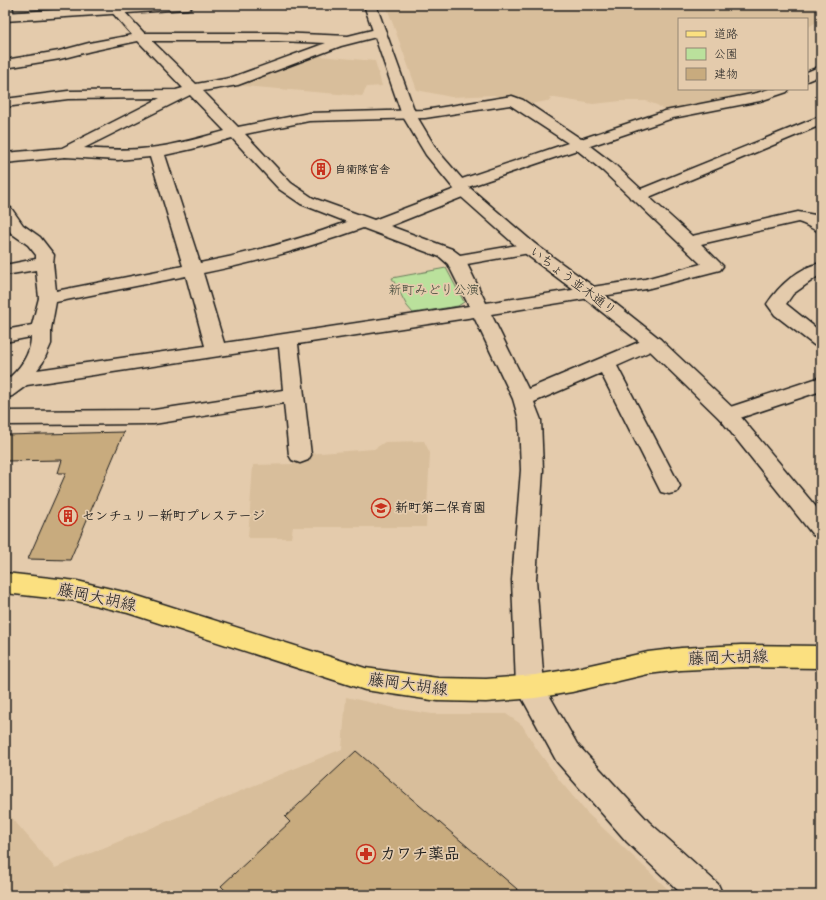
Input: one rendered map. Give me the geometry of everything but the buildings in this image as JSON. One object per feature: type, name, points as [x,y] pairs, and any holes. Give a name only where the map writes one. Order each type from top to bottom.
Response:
[{"type":"main road","name":"藤岡大胡線","points":[[5,583],[77,591],[128,603],[327,669],[403,687],[440,691],[478,691],[530,687],[561,682],[659,661],[709,657],[759,656],[821,658]]},
{"type":"street","points":[[6,13],[116,10],[187,5]]},
{"type":"street","name":"いちょう並木通り","points":[[370,5],[409,114],[431,152],[461,188],[529,248],[590,293],[653,343],[728,415],[821,529]]},
{"type":"street","points":[[116,10],[141,37],[186,92],[235,132],[286,186],[307,201],[446,253],[456,261],[523,399],[530,420],[532,470],[524,580],[530,687],[567,753],[638,832],[707,895]]},
{"type":"street","points":[[5,103],[38,96],[186,92],[233,82],[348,40],[380,32]]},
{"type":"street","points":[[5,64],[60,55],[89,47],[141,37],[278,37],[348,40]]},
{"type":"street","points":[[808,76],[821,70]]},
{"type":"street","points":[[48,298],[248,259],[369,224],[461,188],[670,114],[760,97],[779,90]]},
{"type":"street","points":[[65,152],[186,92]]},
{"type":"street","points":[[5,158],[65,152],[118,155],[156,152],[187,146],[235,132],[309,117],[409,114],[467,108],[512,100],[518,102],[580,145],[609,168],[637,196],[714,266],[646,284],[288,340],[21,379]]},
{"type":"street","points":[[637,196],[807,132],[821,120]]},
{"type":"street","points":[[156,152],[216,350]]},
{"type":"street","points":[[5,212],[11,230],[34,241],[45,255],[44,263],[48,298],[41,329],[41,344],[33,362],[21,379],[5,391]]},
{"type":"street","points":[[688,242],[798,217],[809,218],[821,227]]},
{"type":"street","points":[[456,261],[529,248]]},
{"type":"street","points":[[5,270],[44,263]]},
{"type":"street","points":[[821,268],[816,269],[788,290],[776,304],[782,311],[821,341]]},
{"type":"street","points":[[5,336],[41,329]]},
{"type":"street","points":[[288,340],[300,455]]},
{"type":"street","points":[[523,399],[653,343]]},
{"type":"street","points":[[606,363],[669,486]]},
{"type":"street","points":[[728,415],[821,384]]},
{"type":"street","points":[[5,418],[154,417],[293,395]]},
{"type":"shaded area","points":[[386,5],[821,5],[821,19],[808,27],[808,18],[678,18],[678,90],[769,90],[755,96],[669,113],[657,105],[646,101],[621,101],[593,104],[549,97],[552,100],[526,105],[499,99],[494,95],[451,97],[417,90]]},
{"type":"shaded area","points":[[308,55],[375,61],[382,86],[367,87],[362,96],[244,86],[233,83]]},
{"type":"shaded area","points":[[424,441],[430,453],[426,527],[293,527],[291,538],[248,538],[253,465],[294,464],[294,455],[374,449],[385,442]]},
{"type":"shaded area","points":[[346,697],[399,709],[432,714],[506,714],[522,725],[536,748],[560,781],[587,813],[674,895],[73,895],[65,883],[71,895],[5,895],[5,810],[55,868],[342,749]]},
{"type":"green space","name":"新町みどり公演","points":[[446,268],[464,302],[458,306],[413,313],[407,306],[392,278]]},
{"type":"place","name":"自衛隊官舎","points":[[321,169]]},
{"type":"place","name":"新町第二保育園","points":[[381,508]]},
{"type":"place","name":"センチュリー新町プレステージ","points":[[68,516]]},
{"type":"place","name":"カワチ薬品","points":[[366,854]]}]
